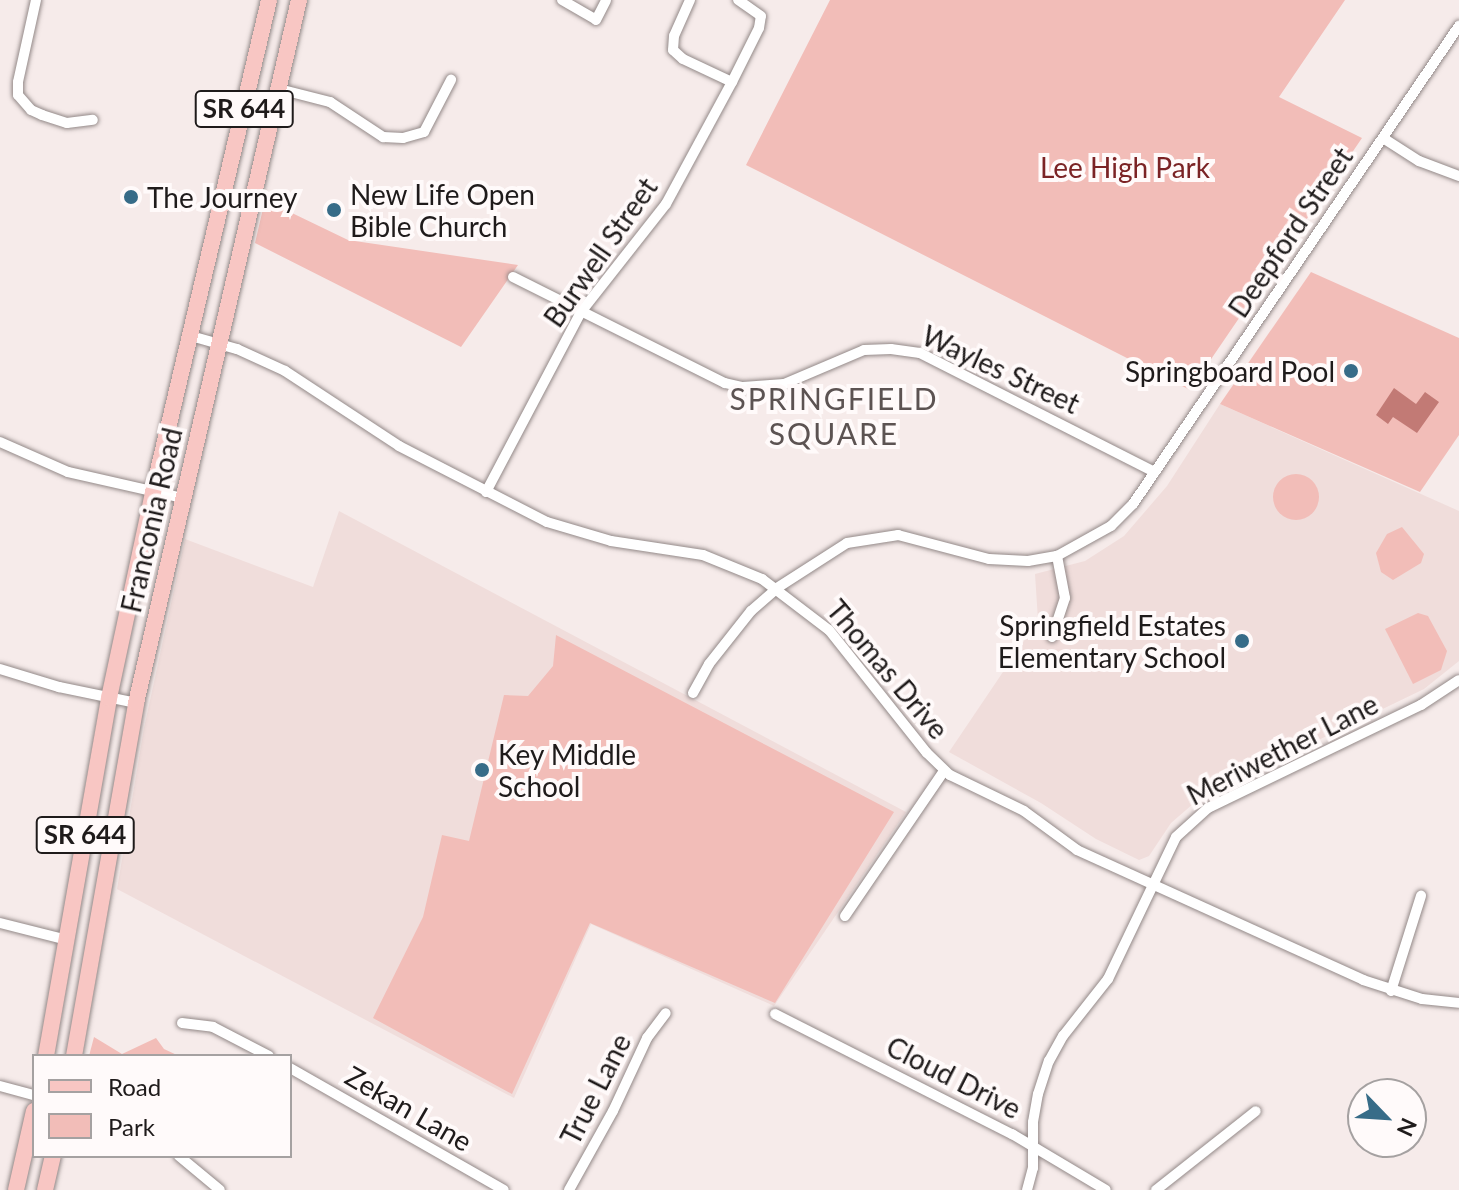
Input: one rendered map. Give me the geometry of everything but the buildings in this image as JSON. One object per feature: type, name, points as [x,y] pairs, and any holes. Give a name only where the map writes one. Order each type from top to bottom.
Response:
[{"type":"main road","name":"Franconia Road","points":[[46,1054],[109,698],[153,492],[269,0]]},
{"type":"main road","name":"Franconia Road","points":[[74,1054],[136,703],[299,0]]},
{"type":"main road","points":[[236,139],[264,153]]},
{"type":"main road","points":[[16,1190],[32,1120]]},
{"type":"main road","points":[[45,1190],[53,1158]]},
{"type":"street","points":[[36,0],[18,82],[18,95],[30,109],[42,115],[67,123],[93,120]]},
{"type":"street","points":[[562,0],[596,20],[606,0]]},
{"type":"street","points":[[690,0],[674,36],[673,50],[683,59],[732,82]]},
{"type":"street","name":"Burwell Street","points":[[486,492],[581,312],[666,204],[732,82],[759,28],[761,16],[738,0]]},
{"type":"street","name":"Deepford Street","points":[[693,693],[731,634],[777,588],[837,548],[877,535],[917,537],[1002,561],[1057,556],[1111,526],[1133,504],[1459,26]]},
{"type":"street","points":[[279,89],[330,102],[383,137],[416,138],[424,132],[451,80]]},
{"type":"street","points":[[1383,138],[1419,161],[1459,176]]},
{"type":"street","name":"Wayles Street","points":[[513,277],[725,383],[743,387],[784,384],[864,350],[891,349],[920,353],[1155,472]]},
{"type":"street","name":"Thomas Drive","points":[[191,336],[220,343],[299,379],[399,446],[486,492],[568,530],[611,541],[703,555],[737,566],[777,588],[829,630],[944,771],[1024,811],[1077,850],[1152,884],[1391,991],[1459,1003]]},
{"type":"street","points":[[0,442],[68,472],[182,498]]},
{"type":"street","points":[[1052,637],[1065,598],[1057,556]]},
{"type":"street","points":[[0,669],[136,703]]},
{"type":"street","name":"Meriwether Lane","points":[[1027,1190],[1033,1168],[1038,1094],[1049,1061],[1063,1036],[1108,979],[1176,837],[1208,808],[1421,705],[1459,680]]},
{"type":"street","points":[[845,916],[944,771]]},
{"type":"street","points":[[1391,991],[1421,896]]},
{"type":"street","points":[[0,923],[67,940]]},
{"type":"street","name":"True Lane","points":[[569,1190],[613,1111],[647,1038],[666,1013]]},
{"type":"street","name":"Cloud Drive","points":[[775,1014],[1034,1146],[1106,1190]]},
{"type":"street","points":[[182,1023],[213,1027],[265,1054]]},
{"type":"street","name":"Zekan Lane","points":[[292,1069],[504,1190]]},
{"type":"street","points":[[0,1086],[32,1094]]},
{"type":"street","points":[[1156,1190],[1256,1111]]},
{"type":"street","points":[[181,1158],[220,1190]]},
{"type":"shaded area","points":[[1394,388],[1416,404],[1425,392],[1439,402],[1417,433],[1393,417],[1388,424],[1376,415]]},
{"type":"shaded area","name":"Springfield Estates Elementary School","points":[[1220,404],[1459,511],[1459,661],[1424,689],[1201,797],[1171,823],[1149,856],[1139,860],[1096,839],[1041,803],[949,752],[1038,620],[1035,574],[1085,561],[1124,536],[1167,486]]},
{"type":"shaded area","name":"Key Middle School","points":[[339,511],[906,812],[774,1006],[591,924],[514,1098],[117,889],[144,728],[185,539],[313,587]]},
{"type":"green space","name":"Lee High Park","points":[[830,0],[1345,0],[1279,97],[1362,138],[1190,390],[746,165]]},
{"type":"green space","points":[[265,200],[348,240],[518,265],[461,347],[255,243]]},
{"type":"green space","name":"Springboard Pool","points":[[1311,272],[1459,338],[1459,435],[1420,492],[1220,404]]},
{"type":"green space","points":[[1296,474],[1312,481],[1319,497],[1312,513],[1296,520],[1280,513],[1273,497],[1280,481]]},
{"type":"green space","points":[[1402,527],[1424,554],[1421,563],[1393,580],[1381,572],[1376,553],[1387,534]]},
{"type":"green space","points":[[1418,613],[1428,616],[1447,651],[1441,670],[1413,684],[1385,629]]},
{"type":"green space","points":[[556,635],[894,812],[775,1003],[590,923],[512,1094],[373,1018],[423,917],[442,835],[469,841],[504,695],[528,696],[553,666]]},
{"type":"green space","points":[[94,1037],[122,1054],[90,1054]]},
{"type":"green space","points":[[156,1038],[164,1049],[175,1054],[122,1054]]},
{"type":"place","name":"The Journey","points":[[131,197]]},
{"type":"place","name":"New Life Open Bible Church","points":[[334,210]]},
{"type":"place","name":"Springboard Pool","points":[[1351,371]]},
{"type":"place","name":"Springfield Estates Elementary School","points":[[1242,641]]},
{"type":"place","name":"Key Middle School","points":[[482,770]]},
{"type":"district","name":"SPRINGFIELD SQUARE","points":[[834,415]]}]
